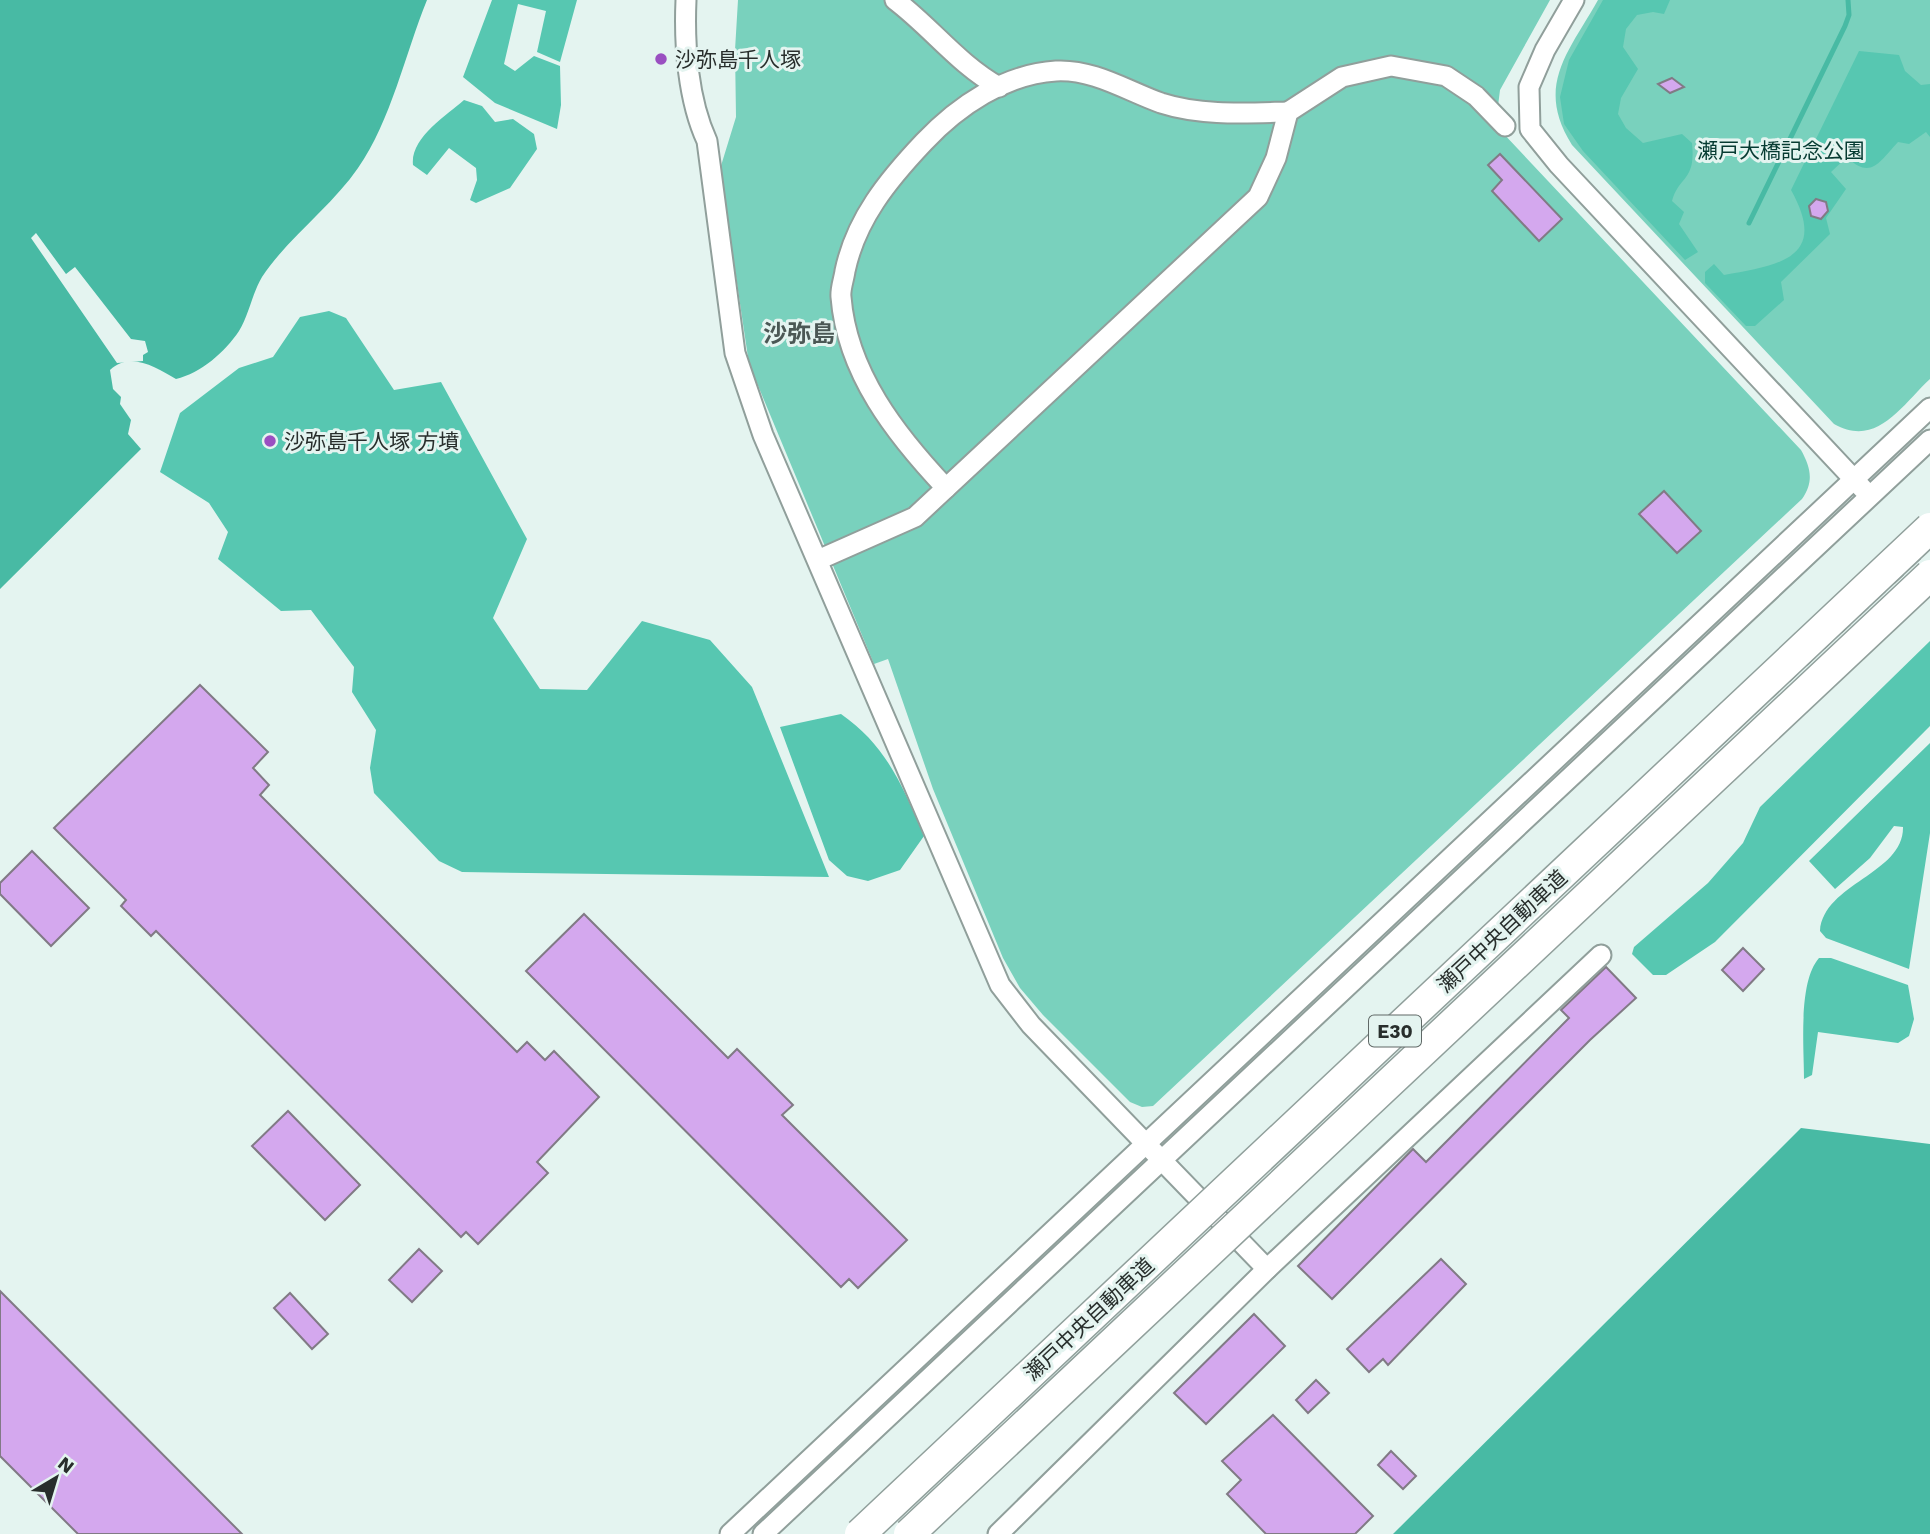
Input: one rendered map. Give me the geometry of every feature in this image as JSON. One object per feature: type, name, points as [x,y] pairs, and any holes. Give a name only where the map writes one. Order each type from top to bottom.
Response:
[{"type":"highway","name":"瀬戸中央自動車道","points":[[860,1534],[1930,528]]},
{"type":"highway","name":"瀬戸中央自動車道","points":[[909,1534],[1930,575]]},
{"type":"street","points":[[686,0],[684,35],[699,124],[706,142],[735,353],[763,435],[1000,985],[1031,1025],[1267,1269]]},
{"type":"street","points":[[895,0],[916,16],[967,67],[999,87]]},
{"type":"street","points":[[1574,0],[1545,50],[1529,87],[1530,129],[1559,165],[1870,497]]},
{"type":"street","points":[[946,488],[908,449],[876,402],[852,347],[841,295],[849,251],[868,209],[897,170],[935,131],[984,92],[1056,71],[1089,74],[1163,104],[1194,110],[1288,112],[1342,77],[1391,66],[1446,76],[1476,96],[1505,126]]},
{"type":"street","points":[[818,560],[915,517],[1258,197],[1276,158],[1288,112]]},
{"type":"street","points":[[730,1534],[1930,408]]},
{"type":"street","points":[[763,1534],[1930,440]]},
{"type":"street","points":[[998,1534],[1267,1269],[1601,955]]},
{"type":"green space","points":[[738,0],[1550,0],[1500,90],[1498,106],[1502,132],[1801,450],[1807,463],[1810,481],[1802,499],[1153,1106],[1142,1107],[1130,1102],[1043,1015],[1020,988],[1003,958],[933,789],[888,659],[874,664],[749,364],[720,169],[736,117],[735,50]]},
{"type":"green space","name":"瀬戸大橋記念公園","points":[[1598,0],[1930,0],[1930,379],[1887,421],[1863,431],[1849,430],[1834,424],[1572,145],[1561,124],[1556,105],[1556,87],[1567,54]]},
{"type":"shaded area","points":[[0,0],[427,0],[380,130],[358,168],[272,263],[262,277],[239,331],[212,361],[176,379],[152,366],[134,361],[118,364],[110,370],[113,389],[121,397],[120,404],[131,420],[128,434],[141,449],[0,589]]},
{"type":"shaded area","points":[[492,0],[577,0],[560,62],[537,52],[546,11],[518,4],[504,64],[515,71],[534,56],[560,66],[561,105],[557,129],[495,103],[463,77]]},
{"type":"shaded area","points":[[1603,0],[1670,0],[1664,14],[1653,12],[1637,15],[1626,29],[1623,47],[1638,69],[1621,98],[1618,114],[1626,128],[1643,143],[1682,134],[1692,143],[1692,165],[1672,201],[1684,212],[1679,224],[1698,252],[1685,260],[1583,151],[1564,124],[1560,97],[1569,60]]},
{"type":"shaded area","points":[[1859,51],[1899,55],[1905,71],[1921,85],[1930,84],[1930,137],[1926,132],[1909,144],[1898,142],[1875,166],[1863,167],[1847,157],[1831,172],[1846,189],[1826,218],[1830,234],[1781,282],[1784,300],[1755,326],[1746,326],[1705,283],[1705,272],[1714,264],[1724,275],[1763,267],[1780,262],[1793,254],[1801,244],[1804,231],[1801,213],[1791,190]]},
{"type":"shaded area","points":[[464,100],[482,106],[495,122],[513,119],[534,134],[537,149],[510,188],[476,203],[470,200],[477,180],[476,168],[449,148],[427,175],[413,165],[417,146],[423,137]]},
{"type":"shaded area","points":[[329,311],[346,318],[394,390],[441,382],[527,539],[493,618],[540,689],[587,690],[642,621],[710,640],[752,687],[829,877],[462,872],[439,861],[374,793],[370,768],[376,730],[352,692],[354,667],[311,610],[281,611],[218,559],[228,532],[209,503],[160,472],[180,413],[239,368],[273,357],[300,317]]},
{"type":"shaded area","points":[[1930,641],[1930,726],[1715,942],[1666,975],[1653,975],[1632,954],[1634,947],[1708,883],[1743,843],[1760,807]]},
{"type":"shaded area","points":[[841,714],[857,726],[882,754],[901,784],[924,836],[900,870],[868,881],[847,876],[829,860],[780,727]]},
{"type":"shaded area","points":[[1930,743],[1930,833],[1909,969],[1826,938],[1820,931],[1825,915],[1835,901],[1891,856],[1900,843],[1903,827],[1894,826],[1870,858],[1835,889],[1809,861]]},
{"type":"shaded area","points":[[1819,958],[1831,958],[1908,985],[1914,1019],[1909,1036],[1898,1043],[1818,1032],[1812,1075],[1804,1079],[1805,998],[1812,969]]},
{"type":"shaded area","points":[[1801,1128],[1930,1144],[1930,1534],[1393,1534]]},
{"type":"pier","points":[[36,233],[66,274],[75,267],[131,339],[145,341],[148,352],[143,355],[143,361],[117,363],[31,238]]},
{"type":"building","points":[[1672,78],[1684,87],[1670,93],[1658,84]]},
{"type":"building","points":[[1500,154],[1562,219],[1539,241],[1492,191],[1502,180],[1488,165]]},
{"type":"building","points":[[1816,199],[1826,202],[1828,211],[1821,219],[1811,216],[1809,206]]},
{"type":"building","points":[[1664,491],[1701,531],[1677,553],[1639,514]]},
{"type":"building","points":[[200,685],[268,752],[253,768],[269,785],[260,795],[517,1052],[527,1042],[545,1060],[554,1051],[599,1097],[537,1162],[548,1173],[478,1244],[466,1232],[461,1237],[156,931],[151,936],[121,906],[126,900],[54,828]]},
{"type":"building","points":[[32,851],[89,908],[51,946],[0,894],[0,883]]},
{"type":"building","points":[[584,914],[728,1058],[737,1049],[793,1105],[782,1115],[907,1240],[858,1288],[849,1279],[841,1287],[526,971]]},
{"type":"building","points":[[1743,948],[1764,969],[1743,991],[1722,970]]},
{"type":"building","points":[[1606,967],[1636,998],[1590,1040],[1332,1299],[1298,1266],[1413,1149],[1426,1162],[1569,1018],[1561,1010]]},
{"type":"building","points":[[288,1111],[360,1185],[325,1220],[252,1146]]},
{"type":"building","points":[[419,1249],[442,1271],[412,1302],[389,1280]]},
{"type":"building","points":[[1441,1259],[1466,1284],[1388,1365],[1383,1359],[1369,1372],[1347,1349]]},
{"type":"building","points":[[0,1291],[242,1534],[78,1534],[0,1456]]},
{"type":"building","points":[[290,1293],[328,1334],[312,1349],[274,1308]]},
{"type":"building","points":[[1254,1314],[1285,1346],[1206,1424],[1174,1393]]},
{"type":"building","points":[[1316,1380],[1329,1393],[1308,1413],[1296,1400]]},
{"type":"building","points":[[1273,1415],[1373,1516],[1355,1534],[1266,1534],[1227,1494],[1241,1480],[1222,1461]]},
{"type":"building","points":[[1391,1451],[1416,1476],[1403,1489],[1378,1465]]},
{"type":"waterway","points":[[1749,223],[1845,26],[1849,15],[1848,0]]},
{"type":"railway","points":[[878,1534],[1930,547]]},
{"type":"place","name":"沙弥島千人塚","points":[[661,59]]},
{"type":"place","name":"沙弥島千人塚 方墳","points":[[270,441]]},
{"type":"district","name":"沙弥島","points":[[799,334]]}]
